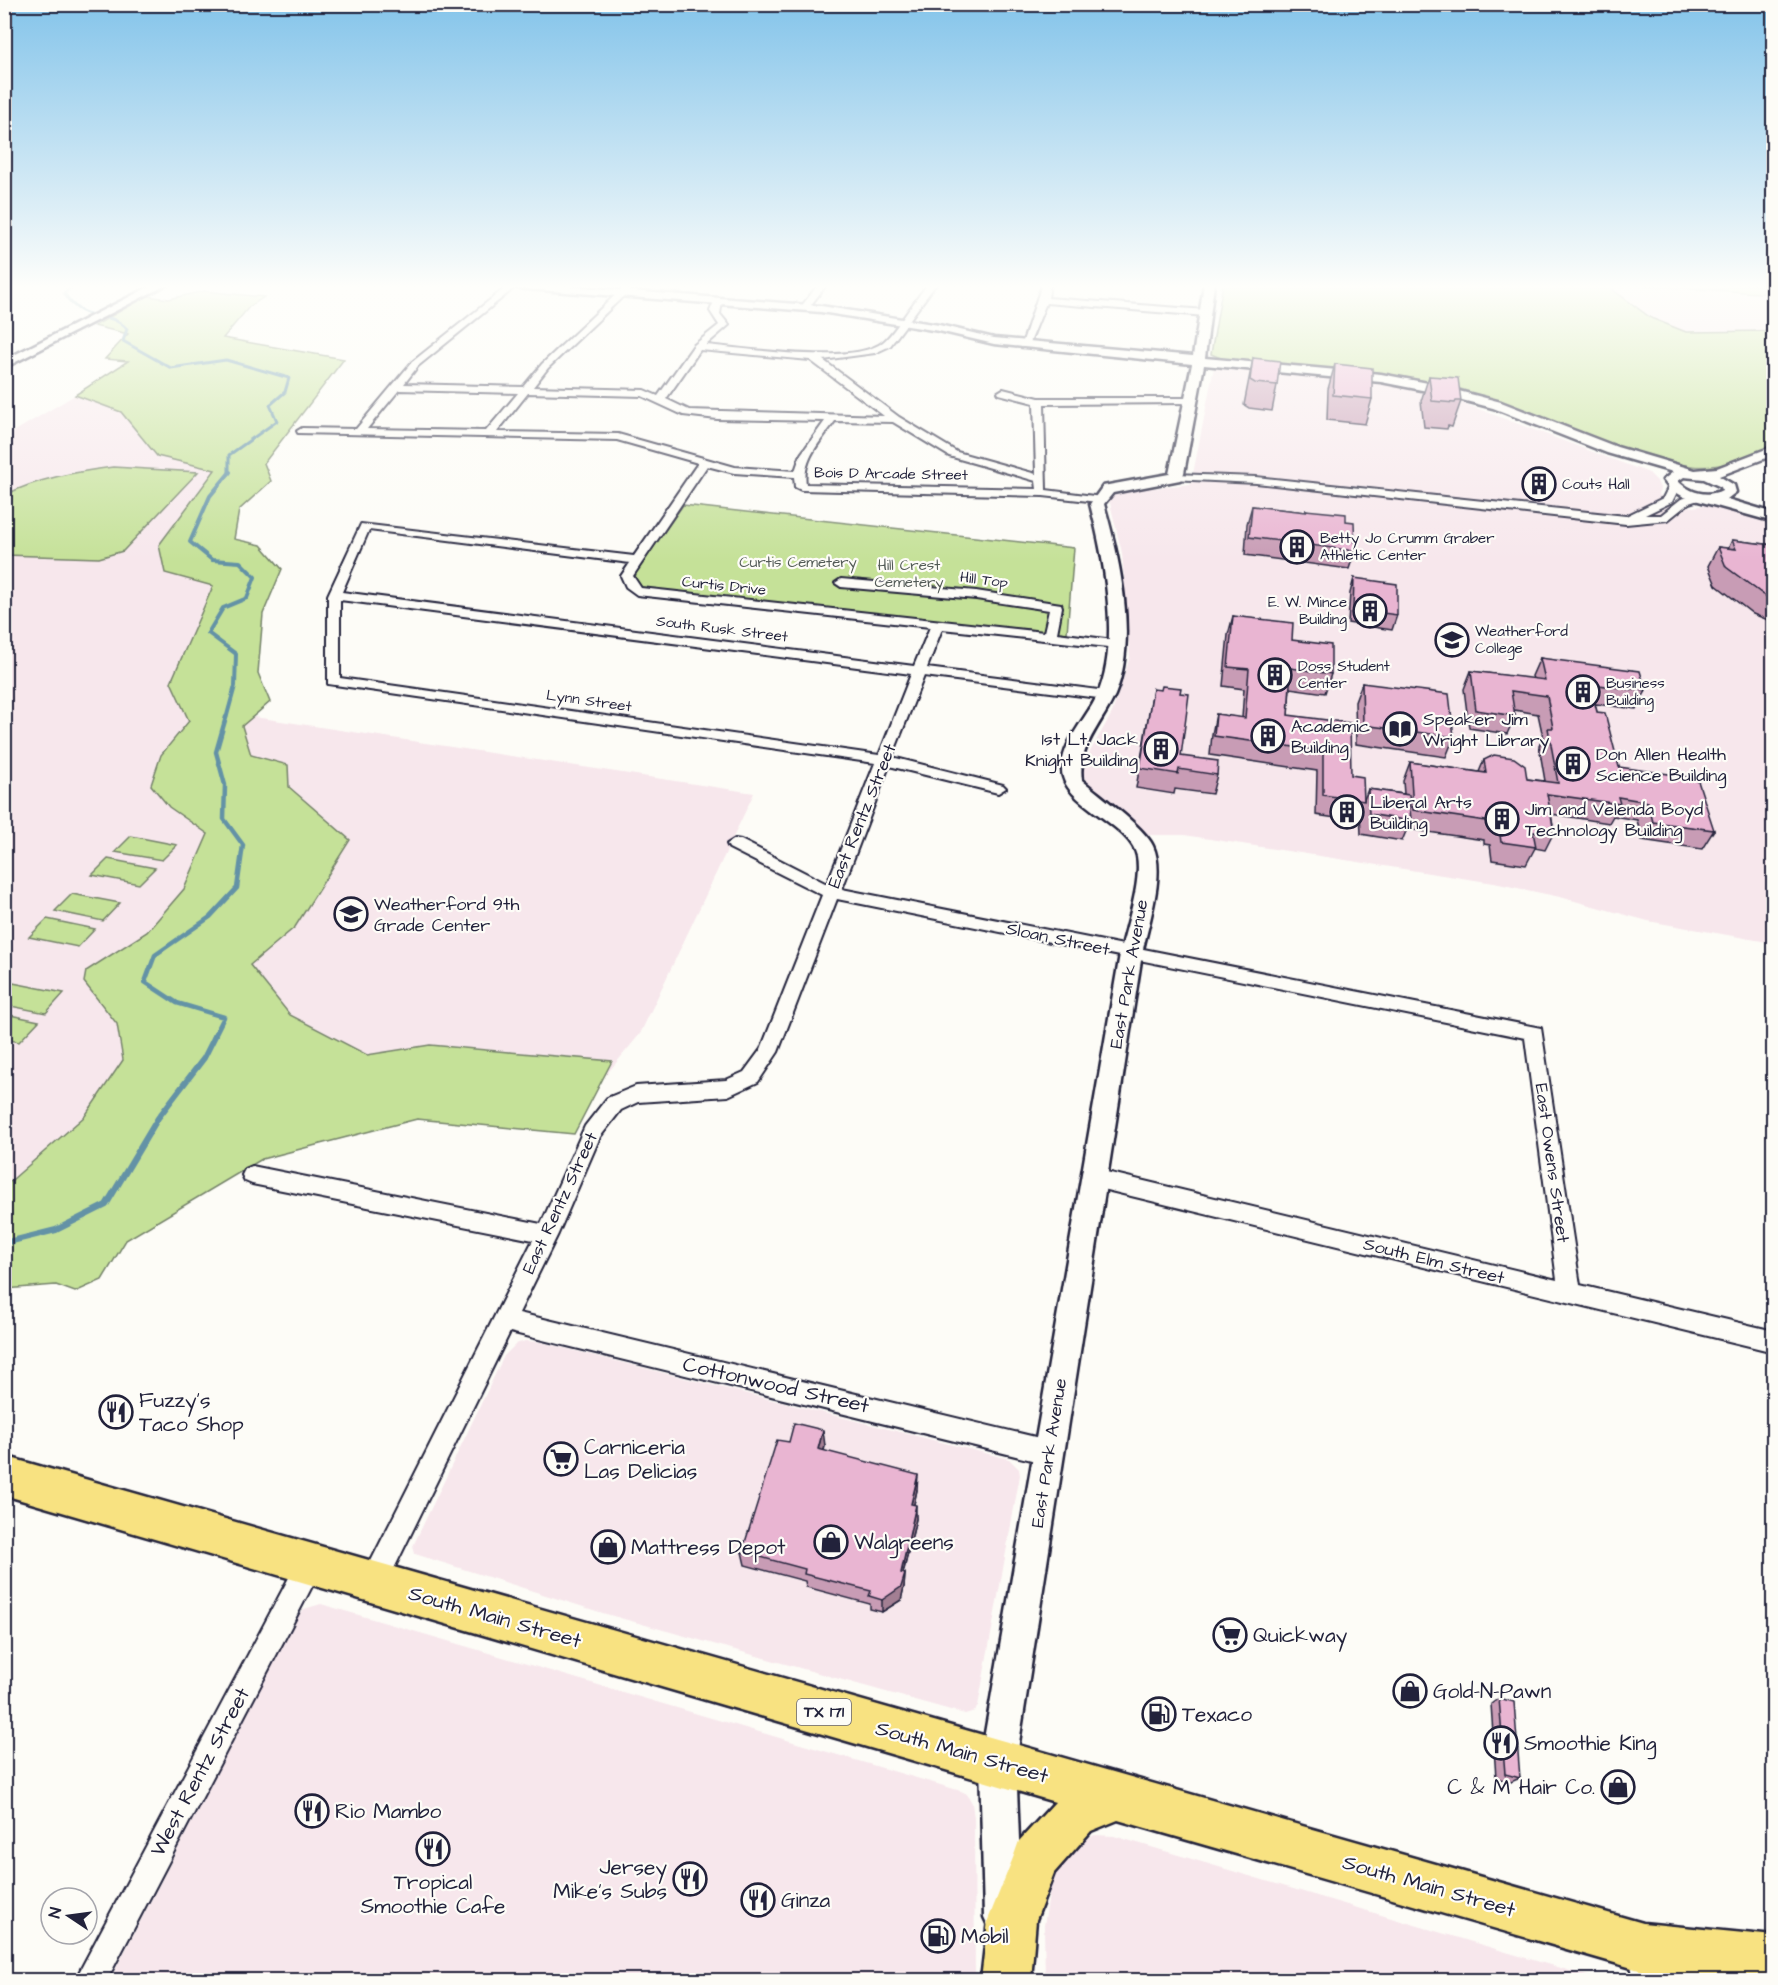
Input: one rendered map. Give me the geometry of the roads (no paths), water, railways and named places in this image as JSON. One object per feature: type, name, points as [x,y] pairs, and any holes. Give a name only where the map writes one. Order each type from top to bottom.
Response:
[{"type":"main road","name":"South Main Street","points":[[4,1475],[1119,1797],[1646,1964],[1713,1980]]},
{"type":"main road","points":[[1006,1980],[1012,1920],[1036,1858],[1075,1814],[1119,1797]]},
{"type":"main road","name":"South Main Street","points":[[1646,1964],[1773,1961]]},
{"type":"street","points":[[359,432],[404,377]]},
{"type":"street","points":[[489,434],[537,377]]},
{"type":"street","points":[[660,400],[676,377]]},
{"type":"street","points":[[839,377],[896,419],[953,454],[1041,479]]},
{"type":"street","points":[[1175,477],[1193,400],[1196,377]]},
{"type":"street","points":[[1367,377],[1438,389],[1481,402],[1581,444],[1645,465],[1662,473],[1673,485],[1773,518]]},
{"type":"street","points":[[395,387],[644,393],[687,413],[831,420],[896,419]]},
{"type":"street","points":[[1004,392],[1040,401],[1193,400]]},
{"type":"street","points":[[1040,401],[1043,493]]},
{"type":"street","points":[[1481,402],[1497,405],[1612,450],[1715,478],[1744,501],[1773,513]]},
{"type":"street","points":[[799,474],[806,454],[831,420]]},
{"type":"street","name":"Bois D Arcade Street","points":[[302,431],[618,437],[703,463],[766,474],[799,474],[801,487],[1043,493],[1098,499]]},
{"type":"street","points":[[1626,520],[1668,500],[1673,485],[1670,480],[1676,474],[1723,472],[1740,462],[1773,450]]},
{"type":"street","points":[[1098,499],[1108,489],[1175,477],[1256,480],[1626,520],[1664,518],[1685,501],[1721,497],[1737,476],[1773,459]]},
{"type":"street","points":[[637,560],[703,463]]},
{"type":"street","name":"East Park Avenue","points":[[1006,1980],[998,1762],[1131,954],[1148,873],[1147,856],[1143,845],[1073,782],[1071,769],[1074,752],[1106,695],[1115,664],[1117,644],[1112,558],[1097,504],[1098,499]]},
{"type":"street","name":"Lynn Street","points":[[637,560],[365,526],[334,595],[333,681],[885,760],[998,788]]},
{"type":"street","name":"Curtis Drive","points":[[637,560],[627,576],[630,584],[637,591],[647,594],[1117,644]]},
{"type":"street","name":"Hill Top","points":[[841,583],[976,595],[1056,607],[1050,637]]},
{"type":"street","name":"South Rusk Street","points":[[334,595],[1106,695]]},
{"type":"street","name":"East Rentz Street","points":[[374,1582],[547,1234],[592,1132],[614,1104],[636,1094],[728,1088],[751,1077],[769,1052],[830,892],[885,760],[937,625]]},
{"type":"street","name":"Sloan Street","points":[[735,844],[764,855],[792,874],[830,892],[1534,1033]]},
{"type":"street","name":"East Owens Street","points":[[1534,1033],[1570,1294]]},
{"type":"street","points":[[252,1175],[547,1234]]},
{"type":"street","name":"South Elm Street","points":[[1094,1178],[1773,1342]]},
{"type":"street","name":"Cottonwood Street","points":[[504,1320],[1048,1452]]},
{"type":"street","name":"West Rentz Street","points":[[90,1980],[310,1564]]},
{"type":"waterway","points":[[229,473],[229,455],[277,421],[270,405],[285,392],[289,378],[284,377]]},
{"type":"waterway","points":[[226,719],[235,686],[236,654],[208,633],[223,608],[247,598],[255,577],[240,562],[212,560],[190,542],[210,496],[229,473]]},
{"type":"waterway","points":[[214,1037],[224,1017],[177,1003],[145,982],[155,955],[210,917],[237,888],[243,845],[224,819],[225,785],[216,752],[226,717]]},
{"type":"waterway","points":[[4,1243],[56,1230],[106,1205],[158,1118],[204,1058],[215,1036]]},
{"type":"place","name":"Couts Hall","points":[[1539,484]]},
{"type":"place","name":"Betty Jo Crumm Graber Athletic Center","points":[[1297,547]]},
{"type":"place","name":"E. W. Mince Building","points":[[1370,611]]},
{"type":"place","name":"Weatherford College","points":[[1452,640]]},
{"type":"place","name":"Doss Student Center","points":[[1275,675]]},
{"type":"place","name":"Business Building","points":[[1583,692]]},
{"type":"place","name":"Speaker Jim Wright Library","points":[[1400,729]]},
{"type":"place","name":"Academic Building","points":[[1268,736]]},
{"type":"place","name":"1st Lt. Jack Knight Building","points":[[1161,749]]},
{"type":"place","name":"Don Allen Health Science Building","points":[[1573,764]]},
{"type":"place","name":"Liberal Arts Building","points":[[1347,812]]},
{"type":"place","name":"Jim and Velenda Boyd Technology Building","points":[[1502,819]]},
{"type":"place","name":"Weatherford 9th Grade Center","points":[[351,914]]},
{"type":"place","name":"Fuzzy's Taco Shop","points":[[116,1412]]},
{"type":"place","name":"Carniceria Las Delicias","points":[[561,1459]]},
{"type":"place","name":"Walgreens","points":[[831,1542]]},
{"type":"place","name":"Mattress Depot","points":[[608,1547]]},
{"type":"place","name":"Quickway","points":[[1230,1635]]},
{"type":"place","name":"Gold-N-Pawn","points":[[1410,1691]]},
{"type":"place","name":"Texaco","points":[[1159,1714]]},
{"type":"place","name":"Smoothie King","points":[[1501,1743]]},
{"type":"place","name":"C & M Hair Co.","points":[[1618,1787]]},
{"type":"place","name":"Rio Mambo","points":[[312,1811]]},
{"type":"place","name":"Tropical Smoothie Cafe","points":[[433,1849]]},
{"type":"place","name":"Jersey Mike's Subs","points":[[690,1879]]},
{"type":"place","name":"Ginza","points":[[758,1900]]},
{"type":"place","name":"Mobil","points":[[938,1936]]},
{"type":"park label","name":"Curtis Cemetery","points":[[798,562]]},
{"type":"park label","name":"Hill Crest Cemetery","points":[[909,574]]}]
